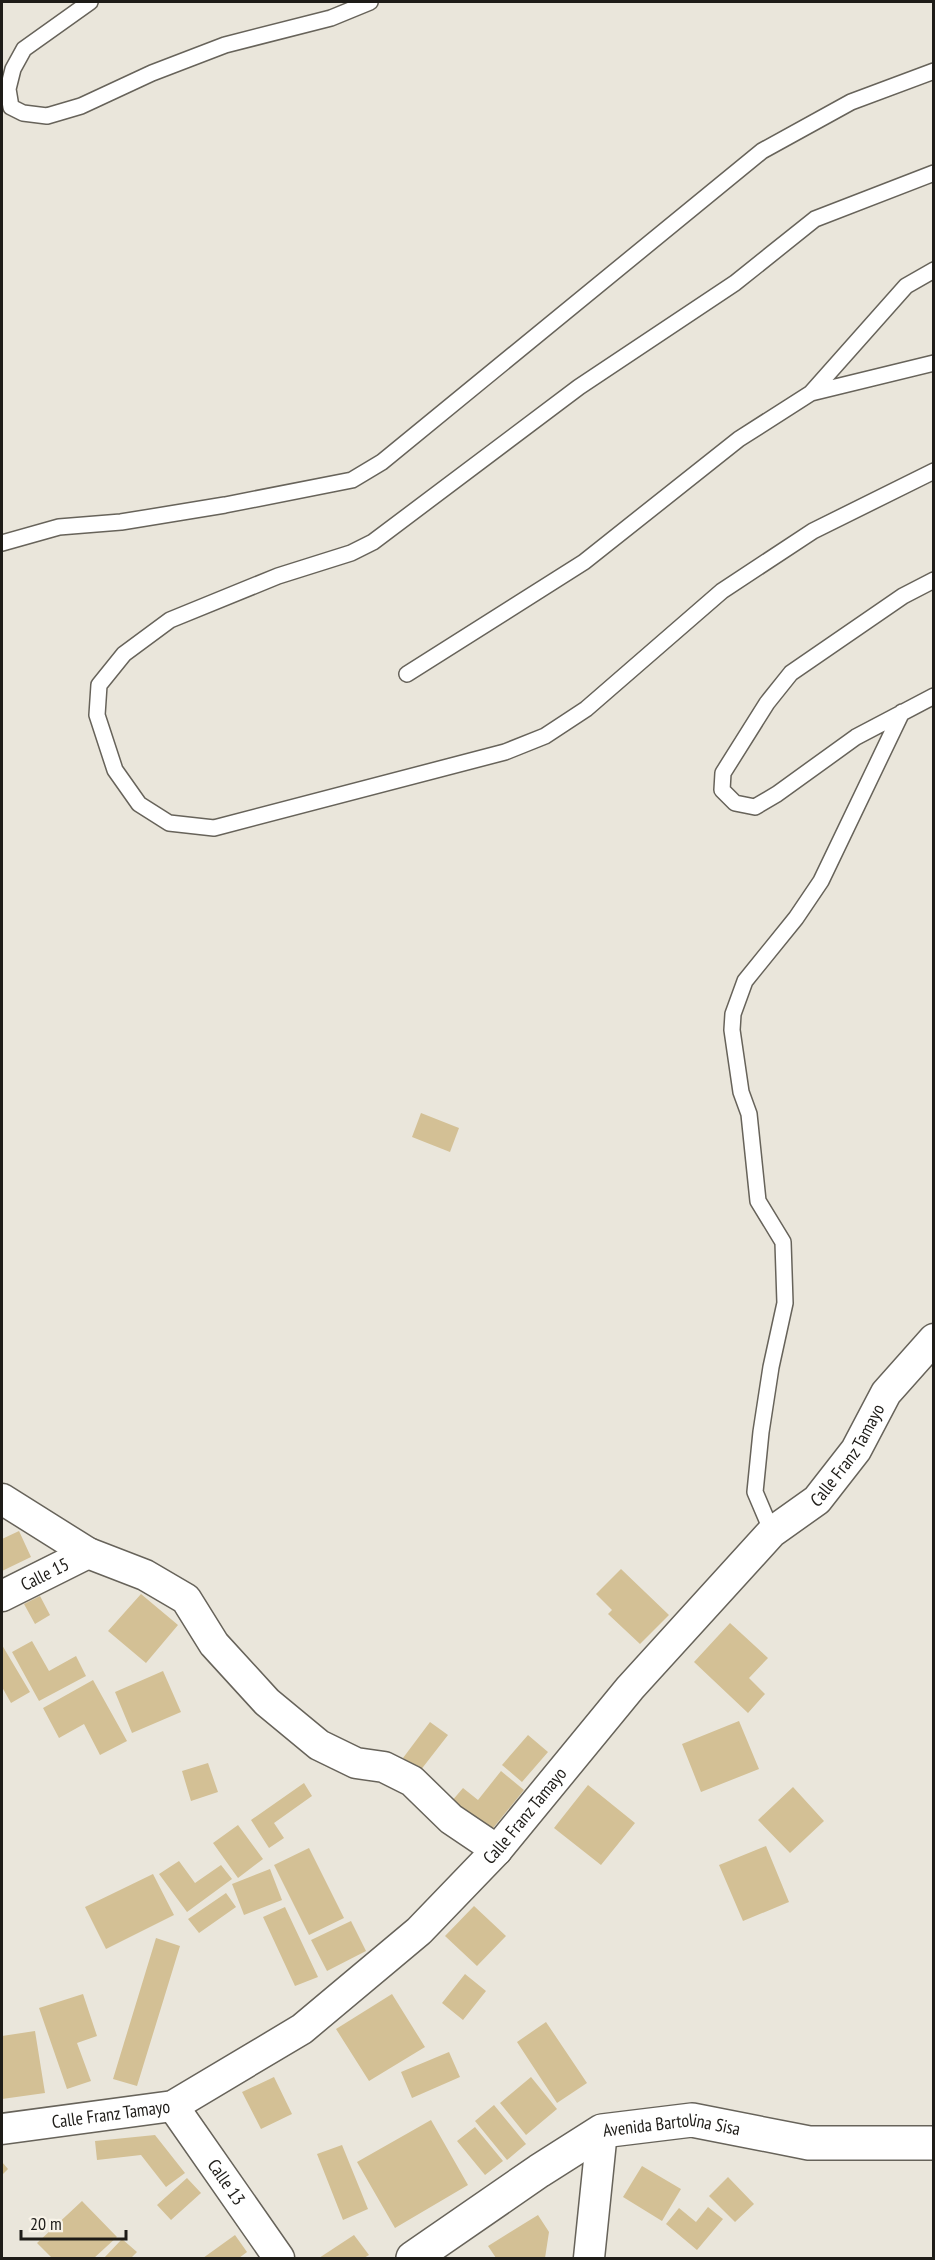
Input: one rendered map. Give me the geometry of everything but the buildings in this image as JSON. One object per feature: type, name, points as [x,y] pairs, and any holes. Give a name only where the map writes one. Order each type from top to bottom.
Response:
[{"type":"street","name":"Calle Franz Tamayo","points":[[2,2129],[173,2106],[302,2029],[419,1930],[497,1850],[630,1688],[772,1532],[817,1500],[856,1450],[886,1393],[933,1339]]},
{"type":"street","points":[[2,1499],[88,1553],[145,1575],[186,1599],[214,1644],[267,1702],[319,1745],[356,1763],[384,1767],[412,1781],[451,1818],[497,1850]]},
{"type":"street","name":"Calle 15","points":[[2,1596],[88,1553]]},
{"type":"street","name":"Calle 13","points":[[173,2106],[279,2259]]},
{"type":"street","name":"Avenida Bartolina Sisa","points":[[413,2259],[539,2171],[602,2131],[692,2121],[809,2143],[933,2143]]},
{"type":"street","points":[[589,2259],[602,2131]]},
{"type":"lane","points":[[90,2],[24,49],[13,69],[8,89],[11,107],[23,113],[47,116],[81,106],[152,73],[225,45],[331,18],[370,2]]},
{"type":"lane","points":[[2,543],[59,527],[121,522],[225,505],[352,480],[382,462],[762,151],[851,102],[933,71]]},
{"type":"lane","points":[[933,173],[815,219],[735,283],[579,387],[373,542],[351,553],[278,576],[170,620],[124,654],[99,685],[97,715],[115,770],[138,804],[169,823],[214,828],[505,752],[544,736],[586,709],[722,591],[813,531],[933,471]]},
{"type":"lane","points":[[407,674],[584,562],[740,439],[811,393],[906,286],[933,270]]},
{"type":"lane","points":[[811,393],[933,363]]},
{"type":"lane","points":[[933,580],[903,596],[791,673],[767,703],[723,773],[722,790],[735,803],[755,807],[777,794],[856,737],[933,696]]},
{"type":"lane","points":[[772,1532],[755,1492],[771,1367],[785,1303],[783,1242],[758,1201],[749,1114],[741,1092],[732,1030],[734,1014],[746,981],[796,918],[821,881],[902,712]]}]
